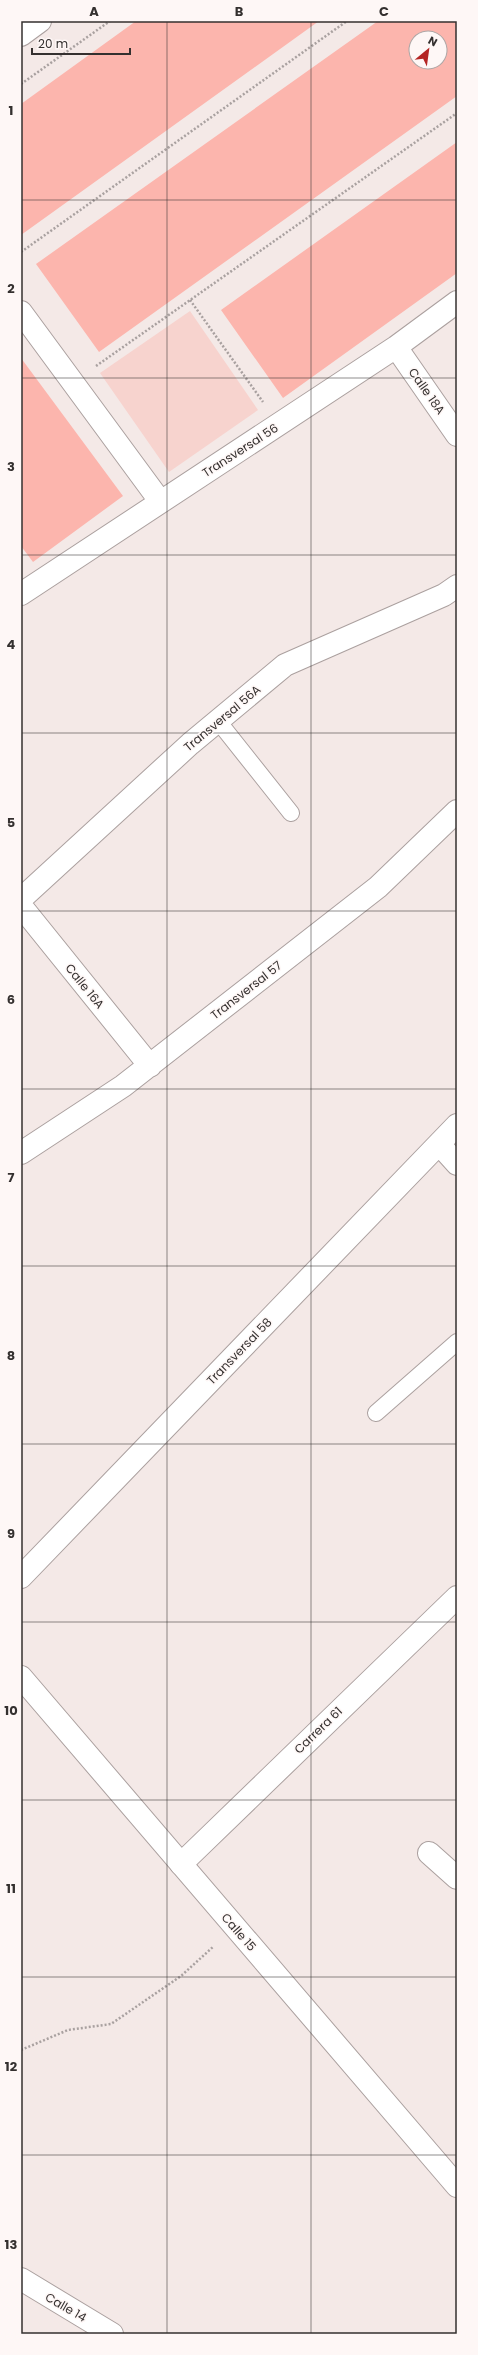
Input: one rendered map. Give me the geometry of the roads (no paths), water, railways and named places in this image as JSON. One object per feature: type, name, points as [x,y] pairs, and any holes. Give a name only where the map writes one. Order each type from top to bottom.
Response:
[{"type":"street","points":[[21,35],[40,21]]},
{"type":"street","name":"Transversal 56","points":[[21,594],[160,501],[279,425],[396,347],[457,302]]},
{"type":"street","points":[[21,312],[160,501]]},
{"type":"street","name":"Calle 18A","points":[[396,347],[457,435]]},
{"type":"street","name":"Transversal 56A","points":[[21,899],[218,721],[285,665],[444,595],[457,586]]},
{"type":"street","name":"Transversal 57","points":[[21,1153],[123,1086],[150,1066],[378,887],[457,811]]},
{"type":"street","name":"Calle 16A","points":[[21,906],[150,1066]]},
{"type":"street","name":"Transversal 58","points":[[21,1577],[457,1125]]},
{"type":"street","points":[[439,1144],[457,1164]]},
{"type":"street","name":"Carrera 61","points":[[181,1864],[457,1597]]},
{"type":"street","name":"Calle 15","points":[[21,1677],[457,2186]]},
{"type":"street","points":[[430,1853],[457,1878]]},
{"type":"street","name":"Calle 14","points":[[21,2279],[112,2334]]},
{"type":"lane","points":[[218,721],[291,813]]},
{"type":"lane","points":[[376,1413],[457,1342]]}]
